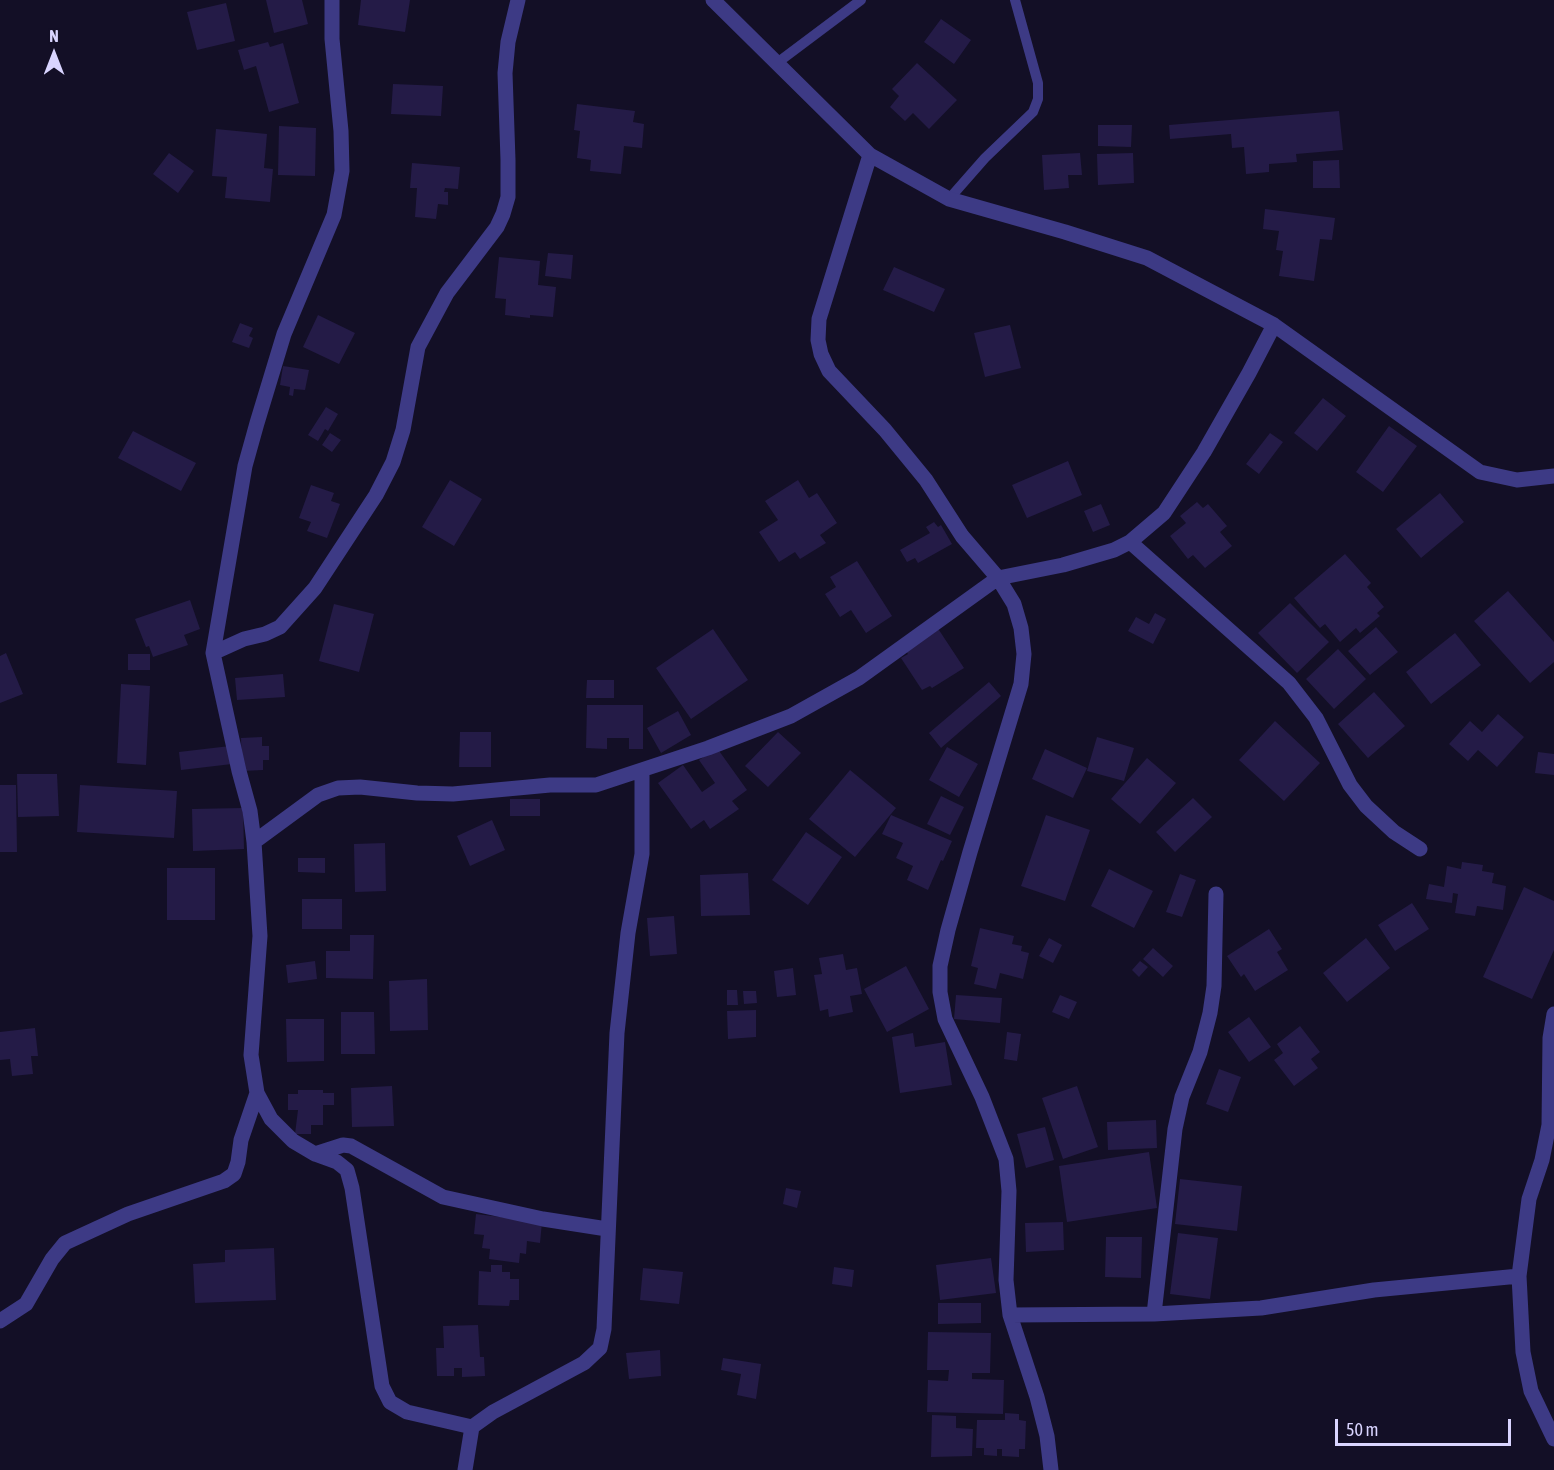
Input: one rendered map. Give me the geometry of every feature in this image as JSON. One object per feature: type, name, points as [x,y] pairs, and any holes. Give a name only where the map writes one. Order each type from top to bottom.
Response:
[{"type":"street","points":[[332,0],[332,39],[341,131],[342,171],[334,214],[284,334],[245,466],[213,653],[238,771],[250,811],[254,842],[260,936],[251,1054],[257,1093],[271,1119],[294,1141],[315,1154],[338,1162],[347,1170],[382,1386],[390,1402],[407,1412],[472,1427]]},
{"type":"street","points":[[213,653],[244,639],[266,634],[280,627],[315,588],[376,495],[393,462],[403,430],[418,347],[447,293],[497,227],[508,197],[505,73],[508,42],[518,0]]},
{"type":"street","points":[[713,0],[870,155],[949,199],[1148,258],[1274,325],[1480,472],[1517,480],[1554,476]]},
{"type":"street","points":[[870,155],[819,319],[818,340],[821,354],[829,371],[885,430],[926,480],[962,536],[998,578],[1014,604],[1021,628],[1024,654],[1020,684],[969,852],[939,966],[940,992],[945,1019],[987,1108],[1006,1159],[1009,1191],[1006,1281],[1010,1315],[1037,1397],[1047,1436],[1052,1470]]},
{"type":"street","points":[[254,842],[318,795],[338,788],[360,787],[417,794],[453,794],[550,785],[596,784],[642,771],[791,716],[858,678],[998,578],[1063,565],[1114,550],[1130,542],[1164,513],[1204,452],[1250,373],[1274,325]]},
{"type":"street","points":[[1130,542],[1289,683],[1316,717],[1350,784],[1366,806],[1394,832],[1420,849]]},
{"type":"street","points":[[465,1470],[472,1427],[493,1412],[584,1364],[600,1348],[604,1329],[617,1034],[628,933],[642,854],[642,771]]},
{"type":"street","points":[[1155,1314],[1175,1129],[1182,1097],[1200,1052],[1214,986],[1216,894]]},
{"type":"street","points":[[1554,1014],[1550,1038],[1549,1125],[1542,1160],[1529,1199],[1519,1276],[1523,1352],[1532,1391],[1554,1439]]},
{"type":"street","points":[[0,1321],[26,1304],[52,1259],[65,1243],[82,1233],[128,1214],[224,1181],[234,1174],[241,1140],[257,1093]]},
{"type":"street","points":[[315,1154],[343,1145],[351,1146],[443,1197],[543,1219],[607,1229]]},
{"type":"street","points":[[1010,1315],[1155,1314],[1261,1308],[1374,1290],[1519,1276]]},
{"type":"lane","points":[[777,63],[861,0]]},
{"type":"lane","points":[[949,199],[985,158],[1033,112],[1038,99],[1038,83],[1015,0]]},
{"type":"building","points":[[266,0],[302,0],[308,24],[274,33]]},
{"type":"building","points":[[361,0],[410,0],[405,32],[358,25]]},
{"type":"building","points":[[226,3],[235,41],[197,50],[187,12]]},
{"type":"building","points":[[941,19],[971,40],[954,64],[924,42]]},
{"type":"building","points":[[268,42],[270,47],[283,43],[299,103],[269,112],[256,66],[244,70],[238,50]]},
{"type":"building","points":[[917,63],[957,100],[929,129],[913,113],[905,121],[890,107],[899,96],[892,89]]},
{"type":"building","points":[[393,84],[443,86],[441,116],[391,114]]},
{"type":"building","points":[[577,104],[635,111],[633,122],[644,124],[642,148],[624,146],[621,174],[590,171],[591,160],[577,158],[580,131],[574,130]]},
{"type":"building","points":[[1339,111],[1343,150],[1296,154],[1297,162],[1269,164],[1269,172],[1246,174],[1244,147],[1232,148],[1231,134],[1170,139],[1169,125]]},
{"type":"building","points":[[1098,125],[1132,125],[1131,147],[1098,146]]},
{"type":"building","points":[[279,126],[316,128],[315,176],[278,175]]},
{"type":"building","points":[[216,129],[267,134],[264,168],[273,169],[270,202],[225,198],[227,177],[212,176]]},
{"type":"building","points":[[169,153],[194,171],[178,193],[153,174]]},
{"type":"building","points":[[1080,153],[1082,175],[1068,175],[1069,188],[1044,190],[1042,155]]},
{"type":"building","points":[[1133,153],[1134,183],[1098,185],[1097,154]]},
{"type":"building","points":[[1339,160],[1340,188],[1313,188],[1313,161]]},
{"type":"building","points":[[412,163],[460,167],[458,189],[445,188],[444,192],[448,192],[448,205],[438,204],[436,219],[415,217],[417,188],[410,188]]},
{"type":"building","points":[[1265,209],[1335,218],[1332,240],[1320,239],[1314,281],[1279,276],[1283,251],[1276,250],[1279,231],[1263,229]]},
{"type":"building","points":[[548,253],[573,255],[571,279],[545,276]]},
{"type":"building","points":[[499,257],[540,261],[538,285],[556,287],[553,317],[530,315],[530,318],[505,315],[506,299],[495,298]]},
{"type":"building","points":[[894,267],[945,289],[934,312],[883,290]]},
{"type":"building","points":[[318,315],[355,333],[339,364],[303,347]]},
{"type":"building","points":[[240,323],[253,328],[249,336],[253,338],[249,348],[232,342]]},
{"type":"building","points":[[1010,325],[1021,368],[985,377],[974,333]]},
{"type":"building","points":[[283,366],[309,370],[305,390],[294,389],[293,396],[289,395],[290,387],[280,385]]},
{"type":"building","points":[[1323,398],[1346,416],[1317,451],[1294,433]]},
{"type":"building","points":[[326,407],[338,414],[328,431],[325,429],[318,441],[308,435]]},
{"type":"building","points":[[1389,426],[1417,446],[1383,492],[1356,472]]},
{"type":"building","points":[[133,431],[196,463],[181,491],[118,458]]},
{"type":"building","points":[[330,433],[341,440],[332,452],[322,445]]},
{"type":"building","points":[[1270,433],[1283,442],[1259,474],[1246,464]]},
{"type":"building","points":[[1068,461],[1082,495],[1027,518],[1012,485]]},
{"type":"building","points":[[450,480],[482,499],[454,546],[422,527]]},
{"type":"building","points":[[798,480],[809,498],[817,493],[837,523],[820,535],[826,543],[800,559],[795,552],[779,562],[759,532],[778,520],[765,501]]},
{"type":"building","points":[[311,485],[334,493],[331,501],[340,504],[327,538],[307,531],[311,522],[299,518]]},
{"type":"building","points":[[1440,493],[1464,522],[1421,558],[1396,529]]},
{"type":"building","points":[[1197,502],[1203,508],[1208,504],[1227,526],[1220,532],[1232,546],[1205,568],[1193,555],[1188,559],[1170,536],[1186,523],[1180,516]]},
{"type":"building","points":[[1101,504],[1110,525],[1093,532],[1084,511]]},
{"type":"building","points":[[934,522],[938,527],[941,525],[952,544],[918,563],[915,558],[907,562],[900,550],[930,533],[926,527]]},
{"type":"building","points":[[1345,554],[1371,583],[1367,587],[1384,607],[1377,613],[1380,616],[1360,633],[1356,628],[1340,642],[1325,624],[1320,628],[1294,598]]},
{"type":"building","points":[[857,561],[892,616],[866,633],[851,610],[840,617],[825,594],[836,587],[830,577]]},
{"type":"building","points":[[1508,591],[1554,642],[1554,662],[1530,683],[1474,621]]},
{"type":"building","points":[[190,600],[200,629],[184,635],[188,645],[153,657],[149,646],[146,647],[135,619]]},
{"type":"building","points":[[1290,603],[1329,642],[1297,673],[1258,633]]},
{"type":"building","points":[[334,604],[374,614],[359,672],[319,661]]},
{"type":"building","points":[[1155,613],[1166,619],[1153,644],[1128,631],[1136,617],[1149,624]]},
{"type":"building","points":[[937,627],[964,668],[932,688],[930,686],[922,690],[901,658],[908,654],[904,648]]},
{"type":"building","points":[[1376,627],[1398,652],[1370,675],[1348,651]]},
{"type":"building","points":[[713,629],[748,680],[691,719],[656,668]]},
{"type":"building","points":[[1455,633],[1481,665],[1431,704],[1406,672]]},
{"type":"building","points":[[1338,649],[1366,679],[1334,709],[1306,679]]},
{"type":"building","points":[[6,653],[23,694],[0,703],[0,656]]},
{"type":"building","points":[[128,654],[150,654],[150,670],[128,670]]},
{"type":"building","points":[[283,674],[285,697],[237,700],[235,678]]},
{"type":"building","points":[[587,680],[614,680],[614,698],[586,698]]},
{"type":"building","points":[[989,682],[1001,696],[941,748],[929,733]]},
{"type":"building","points":[[121,684],[150,686],[146,765],[117,763]]},
{"type":"building","points":[[1374,692],[1405,726],[1368,758],[1338,724]]},
{"type":"building","points":[[587,705],[643,705],[643,749],[629,749],[629,738],[607,738],[607,749],[586,748]]},
{"type":"building","points":[[678,711],[691,735],[661,753],[647,728]]},
{"type":"building","points":[[1498,714],[1524,737],[1497,767],[1478,750],[1468,761],[1449,744],[1470,721],[1482,732]]},
{"type":"building","points":[[1275,721],[1320,763],[1284,801],[1239,760]]},
{"type":"building","points":[[460,732],[491,732],[491,767],[459,767]]},
{"type":"building","points":[[778,732],[801,753],[768,787],[745,766]]},
{"type":"building","points":[[262,737],[262,746],[269,746],[269,760],[263,760],[263,770],[242,771],[241,738]]},
{"type":"building","points":[[1097,737],[1134,748],[1124,781],[1087,771]]},
{"type":"building","points":[[230,746],[232,764],[181,770],[179,752]]},
{"type":"building","points":[[947,747],[978,764],[959,797],[929,780]]},
{"type":"building","points":[[717,748],[747,790],[732,801],[739,809],[710,829],[704,820],[691,829],[658,783],[683,765],[702,792],[715,783],[699,760]]},
{"type":"building","points":[[1045,749],[1087,768],[1073,798],[1032,779]]},
{"type":"building","points":[[1538,752],[1554,754],[1554,775],[1535,773]]},
{"type":"building","points":[[1147,758],[1176,783],[1140,824],[1111,799]]},
{"type":"building","points":[[850,770],[896,808],[855,857],[809,819]]},
{"type":"building","points":[[17,774],[57,774],[59,816],[18,817]]},
{"type":"building","points":[[0,785],[16,785],[17,852],[0,852]]},
{"type":"building","points":[[80,785],[177,791],[174,838],[77,832]]},
{"type":"building","points":[[941,796],[964,807],[950,835],[927,824]]},
{"type":"building","points":[[1193,798],[1212,817],[1175,852],[1156,832]]},
{"type":"building","points":[[510,799],[540,799],[540,816],[510,816]]},
{"type":"building","points":[[243,808],[244,849],[193,851],[192,809]]},
{"type":"building","points":[[891,815],[952,841],[928,890],[907,880],[913,866],[896,858],[903,843],[882,834]]},
{"type":"building","points":[[1046,815],[1090,830],[1065,901],[1021,886]]},
{"type":"building","points":[[492,820],[505,850],[470,866],[457,836]]},
{"type":"building","points":[[806,832],[842,857],[808,905],[772,880]]},
{"type":"building","points":[[385,843],[386,891],[355,892],[354,844]]},
{"type":"building","points":[[298,858],[325,858],[325,873],[298,872]]},
{"type":"building","points":[[1462,862],[1483,865],[1482,871],[1494,873],[1492,883],[1506,886],[1503,910],[1477,906],[1475,916],[1455,913],[1458,894],[1453,893],[1452,903],[1426,899],[1429,884],[1444,887],[1447,866],[1461,869]]},
{"type":"building","points":[[167,868],[215,868],[215,920],[167,920]]},
{"type":"building","points":[[1109,869],[1153,891],[1134,928],[1091,906]]},
{"type":"building","points":[[748,873],[750,915],[701,916],[700,875]]},
{"type":"building","points":[[1180,874],[1196,880],[1182,917],[1166,912]]},
{"type":"building","points":[[1524,887],[1554,901],[1554,950],[1532,999],[1483,977]]},
{"type":"building","points":[[302,899],[342,899],[342,929],[302,929]]},
{"type":"building","points":[[1412,903],[1429,929],[1395,951],[1378,925]]},
{"type":"building","points":[[674,916],[677,954],[650,956],[647,918]]},
{"type":"building","points":[[980,928],[1014,936],[1012,944],[1022,946],[1021,951],[1029,953],[1023,979],[1000,973],[996,989],[974,984],[978,968],[971,966]]},
{"type":"building","points":[[1269,929],[1282,949],[1277,952],[1288,970],[1255,991],[1244,974],[1241,977],[1227,956]]},
{"type":"building","points":[[350,935],[374,935],[373,979],[326,978],[326,951],[350,951]]},
{"type":"building","points":[[1049,938],[1062,945],[1053,963],[1039,956]]},
{"type":"building","points":[[1366,938],[1390,968],[1347,1002],[1323,973]]},
{"type":"building","points":[[1153,948],[1173,966],[1163,977],[1143,959]]},
{"type":"building","points":[[843,954],[846,970],[857,968],[862,994],[850,996],[853,1012],[829,1017],[828,1009],[820,1011],[814,975],[822,974],[819,958]]},
{"type":"building","points":[[315,961],[317,979],[288,983],[286,965]]},
{"type":"building","points":[[1140,961],[1148,967],[1139,977],[1132,970]]},
{"type":"building","points":[[906,966],[929,1009],[887,1032],[864,989]]},
{"type":"building","points":[[793,968],[796,995],[777,997],[774,971]]},
{"type":"building","points":[[427,979],[428,1030],[390,1031],[389,981]]},
{"type":"building","points":[[727,990],[737,990],[738,1005],[727,1005]]},
{"type":"building","points":[[743,991],[756,991],[757,1003],[744,1004]]},
{"type":"building","points":[[956,995],[1002,998],[1000,1023],[954,1019]]},
{"type":"building","points":[[1060,995],[1077,1002],[1069,1019],[1052,1012]]},
{"type":"building","points":[[756,1010],[756,1037],[728,1039],[727,1011]]},
{"type":"building","points":[[341,1012],[374,1012],[375,1054],[341,1054]]},
{"type":"building","points":[[1249,1017],[1271,1047],[1249,1062],[1228,1032]]},
{"type":"building","points":[[286,1019],[324,1019],[324,1061],[287,1062]]},
{"type":"building","points":[[1300,1026],[1320,1052],[1311,1059],[1318,1068],[1294,1086],[1274,1060],[1283,1053],[1277,1044]]},
{"type":"building","points":[[35,1028],[38,1056],[31,1056],[33,1074],[12,1076],[10,1059],[0,1060],[0,1032]]},
{"type":"building","points":[[1007,1032],[1021,1034],[1017,1061],[1004,1059]]},
{"type":"building","points":[[913,1033],[915,1047],[945,1042],[952,1085],[900,1093],[892,1037]]},
{"type":"building","points":[[1219,1069],[1241,1077],[1228,1112],[1206,1104]]},
{"type":"building","points":[[392,1086],[394,1126],[352,1127],[351,1088]]},
{"type":"building","points":[[1077,1086],[1098,1147],[1063,1159],[1042,1098]]},
{"type":"building","points":[[298,1090],[323,1090],[323,1093],[334,1093],[334,1105],[323,1105],[323,1125],[311,1125],[311,1134],[295,1134],[298,1110],[288,1110],[288,1094],[298,1094]]},
{"type":"building","points":[[1156,1120],[1157,1148],[1108,1150],[1107,1122]]},
{"type":"building","points":[[1045,1127],[1054,1160],[1026,1168],[1017,1134]]},
{"type":"building","points":[[1149,1152],[1157,1208],[1067,1222],[1059,1166]]},
{"type":"building","points":[[1180,1179],[1242,1186],[1237,1231],[1175,1224]]},
{"type":"building","points":[[786,1188],[801,1191],[797,1208],[783,1204]]},
{"type":"building","points":[[476,1214],[542,1222],[540,1243],[527,1241],[526,1254],[520,1253],[519,1263],[489,1259],[490,1249],[482,1248],[484,1235],[474,1234]]},
{"type":"building","points":[[1063,1222],[1064,1250],[1026,1252],[1025,1223]]},
{"type":"building","points":[[1178,1233],[1218,1238],[1210,1299],[1170,1294]]},
{"type":"building","points":[[1106,1237],[1142,1237],[1141,1278],[1105,1277]]},
{"type":"building","points":[[274,1248],[276,1300],[195,1303],[193,1264],[225,1262],[225,1250]]},
{"type":"building","points":[[991,1258],[996,1293],[940,1300],[936,1265]]},
{"type":"building","points":[[491,1265],[502,1265],[502,1272],[510,1272],[510,1279],[519,1279],[519,1300],[510,1300],[509,1306],[478,1305],[479,1271],[491,1272]]},
{"type":"building","points":[[834,1267],[854,1270],[852,1287],[832,1284]]},
{"type":"building","points":[[643,1268],[683,1272],[679,1304],[640,1300]]},
{"type":"building","points":[[938,1303],[981,1303],[981,1323],[938,1324]]},
{"type":"building","points":[[478,1325],[480,1357],[484,1357],[485,1376],[462,1377],[462,1368],[454,1368],[454,1376],[437,1376],[436,1348],[444,1348],[443,1326]]},
{"type":"building","points":[[928,1332],[991,1333],[990,1373],[972,1373],[972,1379],[1004,1380],[1003,1414],[927,1412],[928,1380],[948,1381],[949,1370],[927,1370]]},
{"type":"building","points":[[660,1350],[661,1376],[629,1379],[626,1353]]},
{"type":"building","points":[[723,1358],[761,1364],[756,1399],[737,1395],[741,1374],[721,1370]]},
{"type":"building","points":[[1005,1413],[1019,1414],[1019,1420],[1026,1421],[1025,1449],[1019,1449],[1019,1457],[1002,1456],[1002,1449],[997,1449],[997,1456],[984,1455],[984,1448],[976,1448],[977,1420],[1005,1420]]},
{"type":"building","points":[[932,1415],[956,1416],[956,1428],[973,1429],[972,1456],[931,1457]]}]
